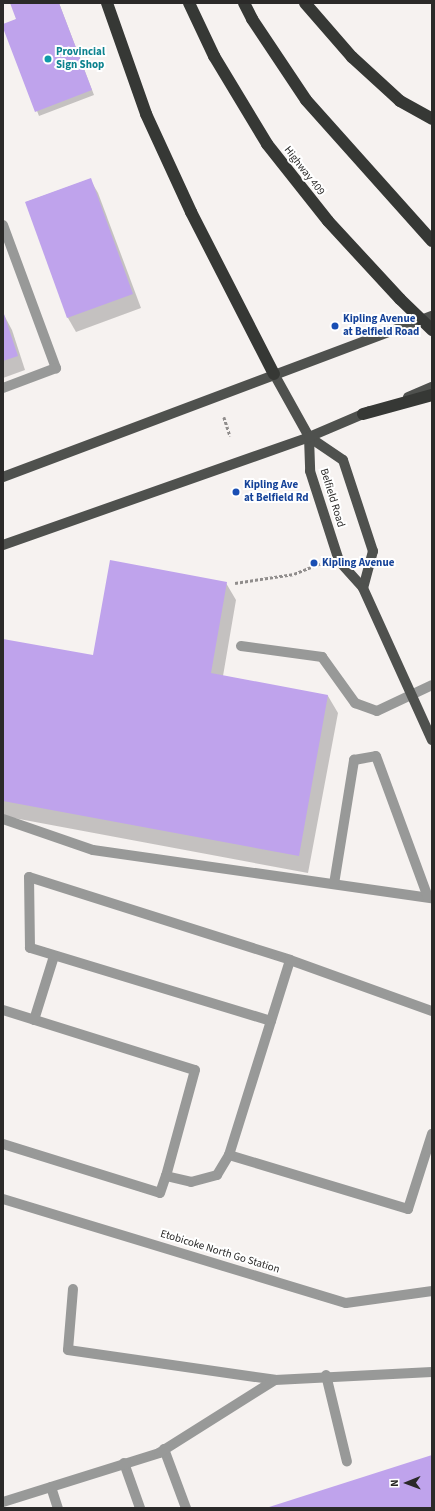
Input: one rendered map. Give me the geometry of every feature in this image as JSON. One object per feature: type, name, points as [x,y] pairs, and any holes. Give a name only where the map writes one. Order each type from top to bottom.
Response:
[{"type":"highway","points":[[107,3],[146,114],[191,212],[274,374]]},
{"type":"highway","name":"Highway 409","points":[[189,3],[214,56],[266,144],[328,221],[400,300],[432,330]]},
{"type":"highway","points":[[244,3],[252,19],[306,100],[432,241]]},
{"type":"highway","points":[[305,3],[352,57],[400,101],[432,119]]},
{"type":"highway","points":[[363,414],[432,395]]},
{"type":"main road","points":[[3,477],[274,374],[432,316]]},
{"type":"main road","points":[[274,374],[309,437]]},
{"type":"main road","points":[[3,545],[309,437],[432,387]]},
{"type":"main road","name":"Belfield Road","points":[[309,437],[310,470],[337,556],[363,588],[432,740]]},
{"type":"main road","name":"Belfield Road","points":[[309,437],[343,460],[374,551],[363,588]]},
{"type":"lane","points":[[3,225],[56,368],[3,388]]},
{"type":"lane","points":[[241,646],[322,657],[355,703],[377,711],[432,685]]},
{"type":"lane","points":[[3,819],[93,850],[334,884],[430,897],[376,756],[354,760],[334,884]]},
{"type":"lane","points":[[271,1021],[30,948],[29,877],[290,960],[432,1011]]},
{"type":"lane","points":[[34,1020],[54,956]]},
{"type":"lane","points":[[166,1176],[191,1182],[217,1175],[229,1155],[290,960]]},
{"type":"lane","points":[[3,1010],[195,1070],[166,1176],[160,1192],[3,1144]]},
{"type":"lane","points":[[229,1155],[408,1209],[432,1134]]},
{"type":"lane","name":"Etobicoke North Go Station","points":[[3,1199],[346,1303],[432,1291]]},
{"type":"lane","points":[[73,1289],[68,1350],[275,1380],[326,1375],[432,1372]]},
{"type":"lane","points":[[326,1375],[347,1462]]},
{"type":"lane","points":[[3,1502],[124,1464],[164,1449],[275,1380]]},
{"type":"lane","points":[[164,1449],[186,1508]]},
{"type":"lane","points":[[124,1464],[140,1508]]},
{"type":"lane","points":[[51,1487],[58,1508]]},
{"type":"path","points":[[224,417],[230,436]]},
{"type":"path","points":[[235,582],[294,574],[337,556]]},
{"type":"building","name":"Provincial Sign Shop","points":[[10,3],[59,3],[92,90],[35,112],[3,28],[3,24],[16,19]]},
{"type":"building","points":[[91,178],[133,294],[67,318],[25,202]]},
{"type":"building","points":[[4,314],[18,356],[3,361],[3,315]]},
{"type":"building","points":[[110,560],[227,582],[211,673],[328,695],[299,856],[3,801],[3,639],[93,655]]},
{"type":"building","points":[[432,1455],[432,1508],[266,1508]]},
{"type":"place","name":"Provincial Sign Shop","points":[[48,59]]},
{"type":"place","name":"Kipling Avenue at Belfield Road","points":[[335,326]]},
{"type":"place","name":"Kipling Ave at Belfield Rd","points":[[236,492]]},
{"type":"place","name":"Kipling Avenue","points":[[314,563]]}]
